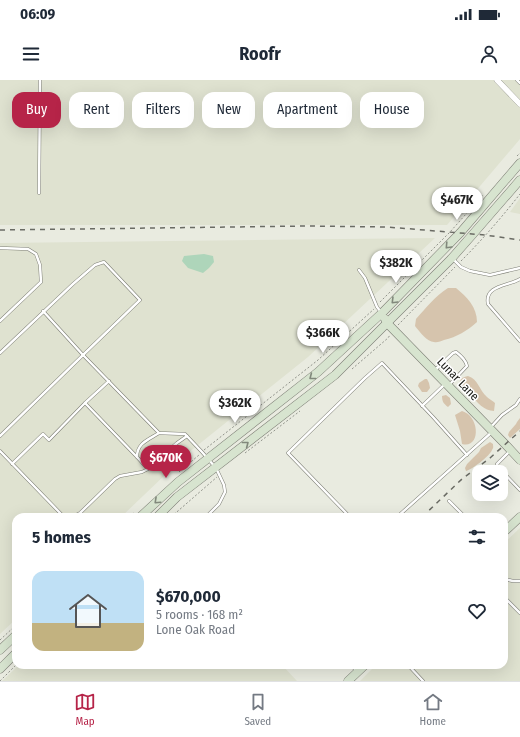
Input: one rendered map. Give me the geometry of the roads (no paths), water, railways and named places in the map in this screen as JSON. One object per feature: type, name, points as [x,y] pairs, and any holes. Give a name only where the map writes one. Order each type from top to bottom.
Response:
[{"type":"main road","points":[[138,513],[178,482],[205,455],[318,372],[379,310],[460,233],[518,161]]},
{"type":"main road","points":[[161,513],[177,497],[335,375],[452,258],[520,180]]},
{"type":"main road","name":"Lunar Lane","points":[[379,310],[387,323],[520,460]]},
{"type":"main road","points":[[508,528],[520,517]]},
{"type":"main road","points":[[0,650],[12,639]]},
{"type":"main road","points":[[0,668],[12,657]]},
{"type":"main road","points":[[348,681],[360,669]]},
{"type":"street","points":[[497,80],[520,104]]},
{"type":"lane","points":[[39,193],[40,80]]},
{"type":"lane","points":[[517,80],[520,83]]},
{"type":"lane","points":[[0,248],[28,249],[36,254],[40,265],[41,282],[0,321]]},
{"type":"lane","points":[[452,258],[461,267],[490,276],[520,268]]},
{"type":"lane","points":[[0,353],[43,311],[95,265],[104,262],[140,300],[0,436]]},
{"type":"lane","points":[[359,270],[365,278],[379,310]]},
{"type":"lane","points":[[520,279],[494,288],[487,300],[488,304],[520,341]]},
{"type":"lane","points":[[43,311],[83,355],[159,433]]},
{"type":"lane","points":[[422,406],[447,385],[467,366],[467,364],[456,352],[434,371]]},
{"type":"lane","points":[[346,513],[288,453],[382,363],[433,417],[467,456]]},
{"type":"lane","points":[[12,464],[43,434],[49,440],[108,381]]},
{"type":"lane","points":[[402,513],[467,456],[492,430],[502,415],[516,405],[520,399]]},
{"type":"lane","points":[[85,403],[148,468]]},
{"type":"lane","points":[[137,458],[139,447],[144,442],[159,433],[185,434],[216,468],[224,486],[225,492],[219,504],[210,513]]},
{"type":"lane","points":[[80,513],[115,479],[120,476],[142,472],[187,436]]},
{"type":"lane","points":[[0,451],[60,513]]},
{"type":"lane","points":[[511,451],[497,464],[520,490]]},
{"type":"lane","points":[[449,501],[461,513]]},
{"type":"lane","points":[[508,580],[520,581]]},
{"type":"lane","points":[[508,601],[520,613]]},
{"type":"lane","points":[[412,669],[423,681]]},
{"type":"railway","points":[[0,230],[308,226],[387,227],[485,235],[520,240]]},
{"type":"railway","points":[[426,513],[462,479],[490,458],[520,431]]}]
